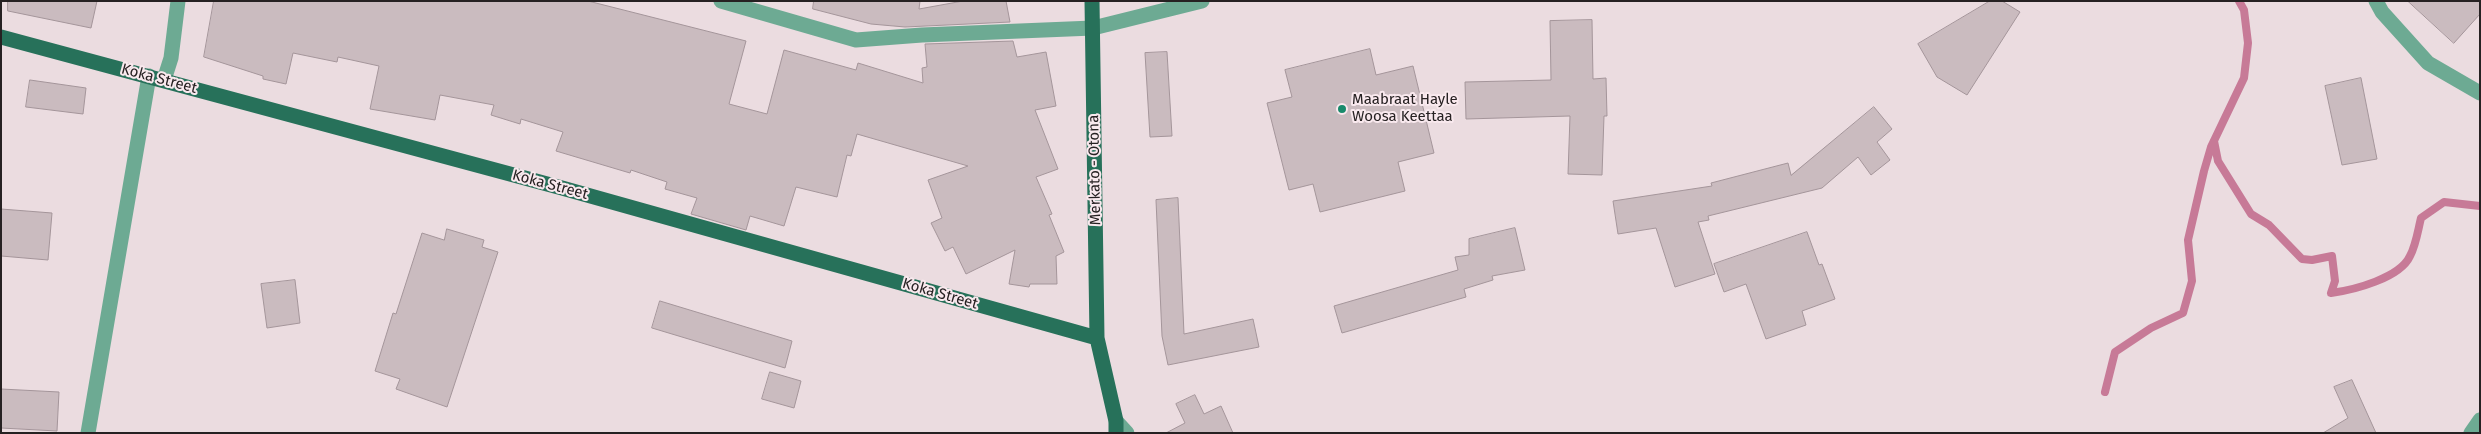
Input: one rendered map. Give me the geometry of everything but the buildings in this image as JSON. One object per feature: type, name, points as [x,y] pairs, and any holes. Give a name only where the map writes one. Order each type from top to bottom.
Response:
[{"type":"main road","name":"Merkato - Otona","points":[[1092,1],[1097,338],[1116,427]]},
{"type":"main road","name":"Koka Street","points":[[1,37],[572,190],[1097,338]]},
{"type":"street","points":[[88,433],[156,78],[171,58],[178,1]]},
{"type":"street","points":[[721,1],[856,40],[922,35],[1093,28],[1202,1]]},
{"type":"street","points":[[2383,5],[2428,63],[2480,93]]},
{"type":"street","points":[[2471,433],[2480,420]]},
{"type":"street","points":[[1116,427],[1127,433]]},
{"type":"waterway","points":[[2105,392],[2115,352],[2151,328],[2183,313],[2192,281],[2188,240],[2204,171],[2211,147],[2244,78],[2248,43],[2244,10],[2239,1]]},
{"type":"waterway","points":[[2214,141],[2218,161],[2251,214],[2269,225],[2302,259],[2312,260],[2332,256],[2335,281],[2331,293],[2363,286],[2397,271],[2405,264],[2412,252],[2421,218],[2444,202],[2480,206]]},
{"type":"place","name":"Maabraat Hayle Woosa Keettaa","points":[[1342,109]]}]
